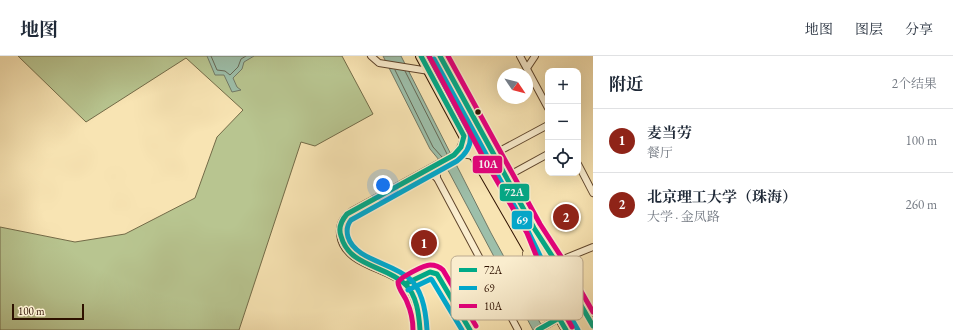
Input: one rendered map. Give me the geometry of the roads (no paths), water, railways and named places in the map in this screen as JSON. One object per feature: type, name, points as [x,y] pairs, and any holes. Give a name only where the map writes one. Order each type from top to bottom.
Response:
[{"type":"highway","points":[[421,56],[476,158],[520,236],[533,256]]},
{"type":"highway","points":[[440,56],[534,228],[546,256]]},
{"type":"highway","points":[[572,320],[575,330]]},
{"type":"highway","points":[[578,320],[586,330]]},
{"type":"main road","points":[[534,228],[552,256]]},
{"type":"main road","points":[[520,236],[528,256]]},
{"type":"main road","points":[[583,309],[593,326]]},
{"type":"main road","points":[[560,320],[566,330]]},
{"type":"street","points":[[371,56],[379,63],[429,71]]},
{"type":"street","points":[[520,56],[527,68],[535,56]]},
{"type":"street","points":[[533,79],[546,104]]},
{"type":"street","points":[[494,154],[545,126]]},
{"type":"street","points":[[454,157],[463,143],[464,136]]},
{"type":"street","points":[[420,330],[416,305],[407,288],[397,279],[365,263],[349,252],[343,244],[340,230],[341,222],[347,214],[454,157],[468,154],[476,158]]},
{"type":"street","points":[[506,177],[545,156]]},
{"type":"street","points":[[438,165],[436,173],[437,178],[479,256]]},
{"type":"street","points":[[581,170],[593,192]]},
{"type":"street","points":[[422,173],[433,175],[437,178]]},
{"type":"street","points":[[571,256],[593,247]]},
{"type":"street","points":[[513,320],[518,330]]},
{"type":"street","points":[[538,330],[556,320]]},
{"type":"water","points":[[207,56],[254,56],[244,62],[242,69],[233,78],[237,87],[241,90],[232,92],[224,75],[215,75]]},
{"type":"water","points":[[383,56],[401,56],[504,256],[494,256],[449,172],[430,149]]},
{"type":"water","points":[[528,320],[539,320],[544,330],[533,330]]},
{"type":"place","name":"北京理工大学（珠海）","points":[[566,217]]},
{"type":"place","name":"麦当劳","points":[[424,243]]}]
